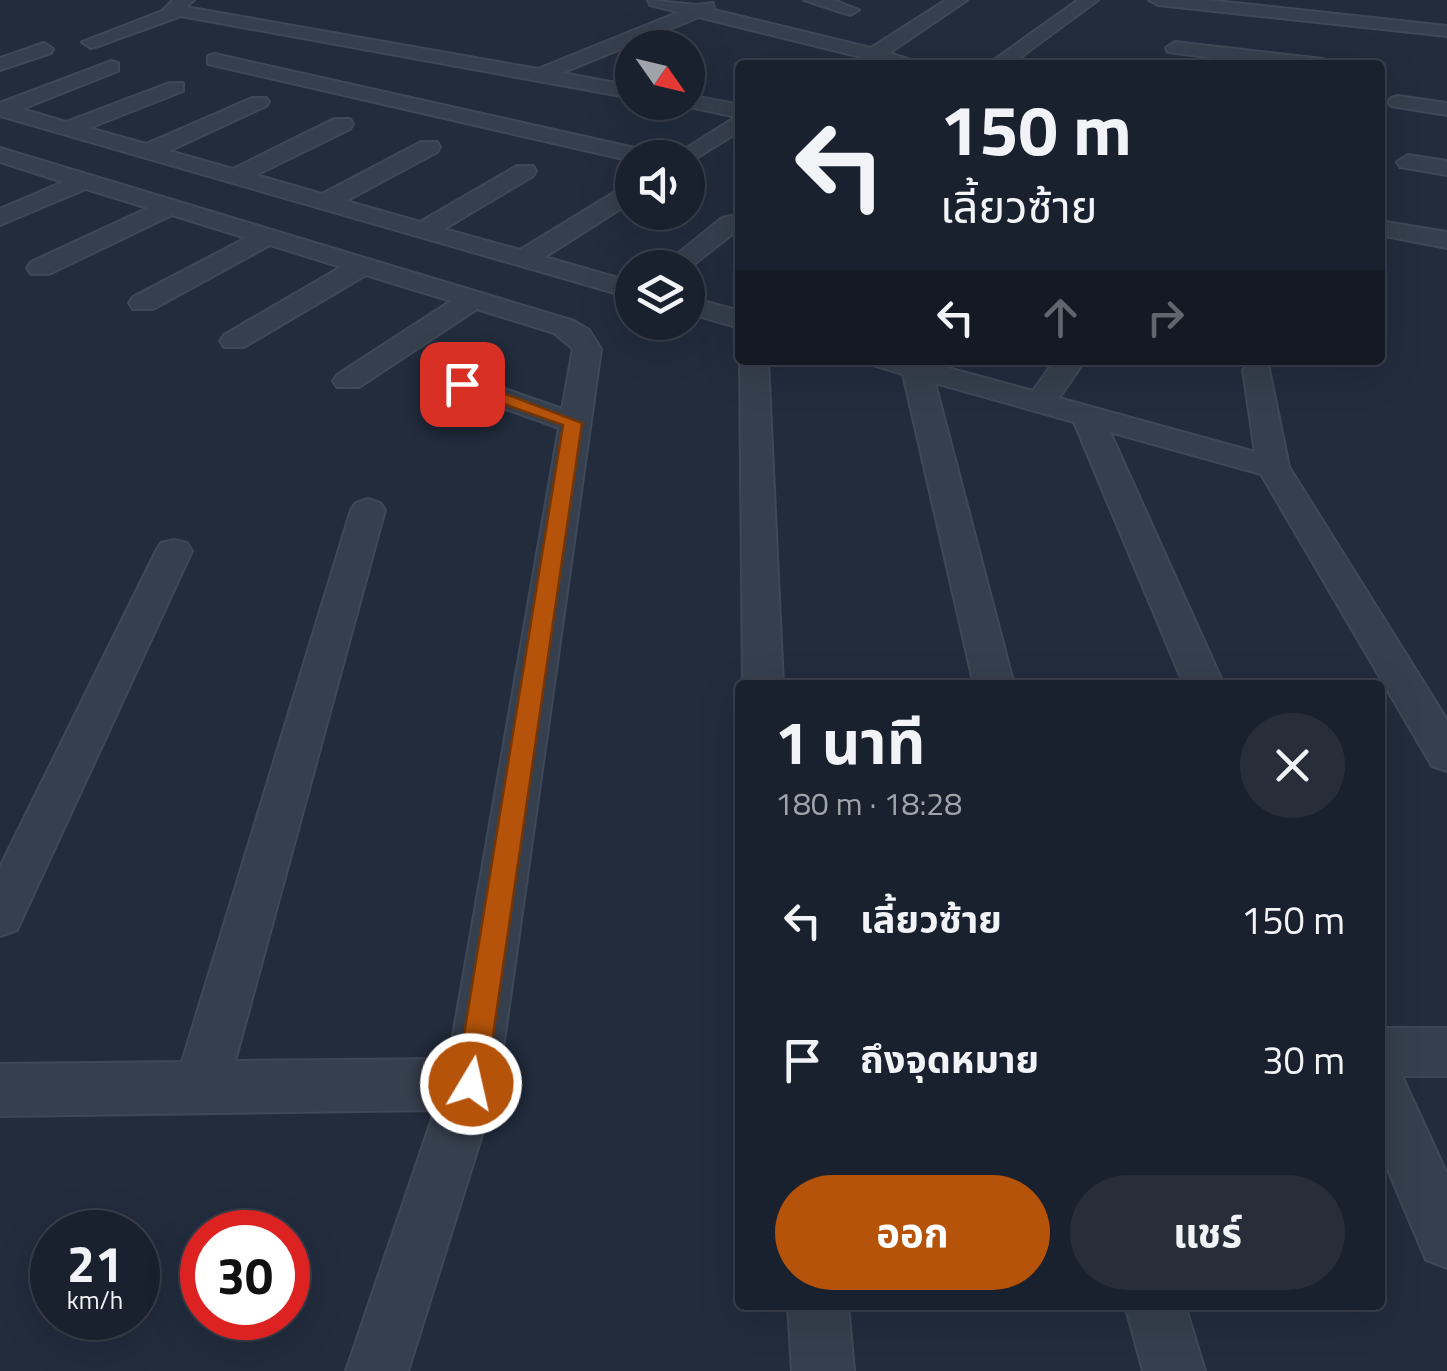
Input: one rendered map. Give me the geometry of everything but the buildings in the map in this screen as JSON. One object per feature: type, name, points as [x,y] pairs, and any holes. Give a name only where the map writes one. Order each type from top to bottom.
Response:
[{"type":"street","points":[[656,0],[893,60]]},
{"type":"street","points":[[539,76],[721,0]]},
{"type":"street","points":[[813,0],[850,10]]},
{"type":"street","points":[[874,56],[958,0]]},
{"type":"street","points":[[1004,60],[1089,0]]},
{"type":"street","points":[[1158,0],[1226,3],[1447,31]]},
{"type":"street","points":[[1162,60],[1226,3]]},
{"type":"street","points":[[91,42],[180,6],[290,31],[615,89]]},
{"type":"street","points":[[290,31],[208,62],[615,151]]},
{"type":"street","points":[[1175,48],[1279,60]]},
{"type":"street","points":[[0,64],[44,49]]},
{"type":"street","points":[[111,67],[2,110],[615,285]]},
{"type":"street","points":[[70,128],[176,87]]},
{"type":"street","points":[[147,152],[259,102]]},
{"type":"street","points":[[1398,102],[1447,109]]},
{"type":"street","points":[[705,105],[735,109]]},
{"type":"street","points":[[235,177],[342,124]]},
{"type":"street","points":[[705,144],[735,125]]},
{"type":"street","points":[[325,202],[429,147]]},
{"type":"street","points":[[2,157],[564,327],[579,336],[587,349],[471,1084],[377,1371]]},
{"type":"street","points":[[1408,162],[1447,168]]},
{"type":"street","points":[[424,230],[525,171]]},
{"type":"street","points":[[0,218],[84,181]]},
{"type":"street","points":[[524,259],[615,201]]},
{"type":"street","points":[[40,268],[170,207]]},
{"type":"street","points":[[696,250],[731,222]]},
{"type":"street","points":[[1385,229],[1447,240]]},
{"type":"street","points":[[143,304],[266,237]]},
{"type":"street","points":[[234,341],[362,266]]},
{"type":"street","points":[[348,381],[472,300]]},
{"type":"street","points":[[705,310],[735,319]]},
{"type":"street","points":[[753,365],[763,680]]},
{"type":"street","points":[[899,365],[993,680]]},
{"type":"street","points":[[905,365],[1273,467]]},
{"type":"street","points":[[1040,403],[1067,365]]},
{"type":"street","points":[[1258,370],[1273,467],[1447,755]]},
{"type":"street","points":[[462,384],[573,423]]},
{"type":"street","points":[[1087,416],[1202,680]]},
{"type":"street","points":[[202,1084],[368,510]]},
{"type":"street","points":[[0,916],[174,550]]},
{"type":"street","points":[[1385,1052],[1447,1052]]},
{"type":"street","points":[[0,1090],[202,1084],[471,1084]]},
{"type":"street","points":[[1385,1099],[1447,1240]]},
{"type":"street","points":[[818,1310],[823,1371]]},
{"type":"street","points":[[1157,1310],[1174,1371]]},
{"type":"route","points":[[462,384],[573,423],[471,1084]]}]
